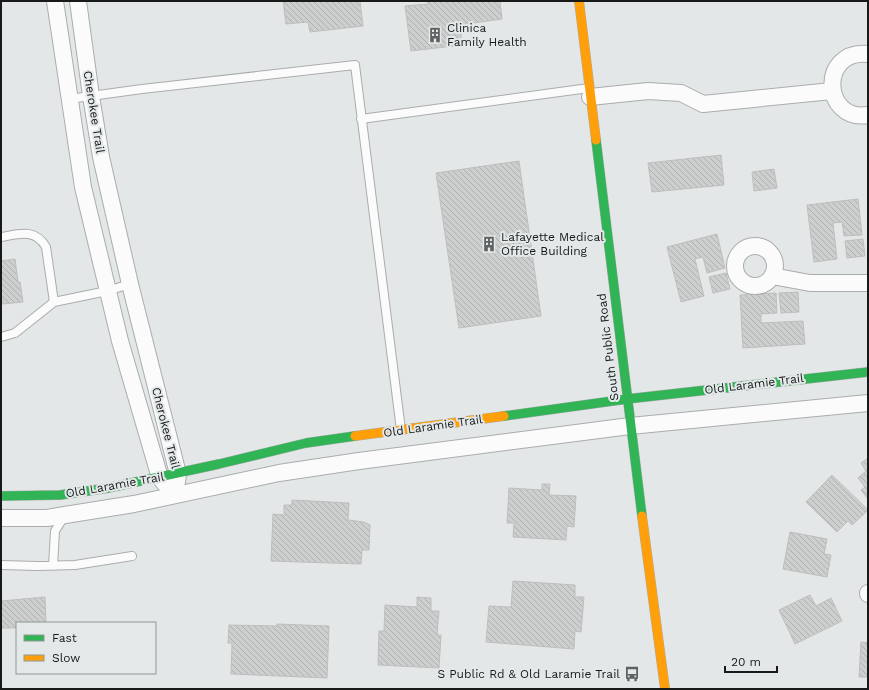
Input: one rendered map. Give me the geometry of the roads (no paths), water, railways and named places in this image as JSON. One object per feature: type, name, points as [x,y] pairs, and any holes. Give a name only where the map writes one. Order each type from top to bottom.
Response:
[{"type":"street","name":"Cherokee Trail","points":[[55,1],[83,187],[107,290],[160,478],[174,495]]},
{"type":"street","name":"Cherokee Trail","points":[[78,1],[101,157],[130,284],[178,474],[174,495]]},
{"type":"street","name":"South Public Road","points":[[579,1],[630,426],[665,689]]},
{"type":"street","points":[[868,54],[853,55],[845,59],[838,65],[832,82],[832,91],[840,106],[847,112],[855,115],[868,115]]},
{"type":"street","points":[[590,92],[648,91],[681,93],[703,104],[832,91]]},
{"type":"street","points":[[772,276],[810,282],[868,283]]},
{"type":"street","name":"Old Laramie Trail","points":[[1,496],[60,495],[108,488],[178,474],[306,443],[627,399],[868,372]]},
{"type":"street","name":"Old Laramie Trail","points":[[1,518],[46,518],[65,515],[134,504],[279,473],[359,461],[630,426],[868,403]]},
{"type":"lane","points":[[69,99],[142,89],[355,65],[401,430]]},
{"type":"lane","points":[[362,119],[590,92]]},
{"type":"lane","points":[[1,237],[25,233],[36,235],[42,239],[46,247],[54,302]]},
{"type":"lane","points":[[1,337],[15,333],[54,302],[130,284]]},
{"type":"lane","points":[[53,566],[56,531],[65,515]]},
{"type":"lane","points":[[1,565],[75,565],[132,556]]},
{"type":"place","name":"Clinica Family Health","points":[[435,35]]},
{"type":"place","name":"Lafayette Medical Office Building","points":[[489,244]]},
{"type":"place","name":"S Public Rd & Old Laramie Trail","points":[[632,674]]}]
